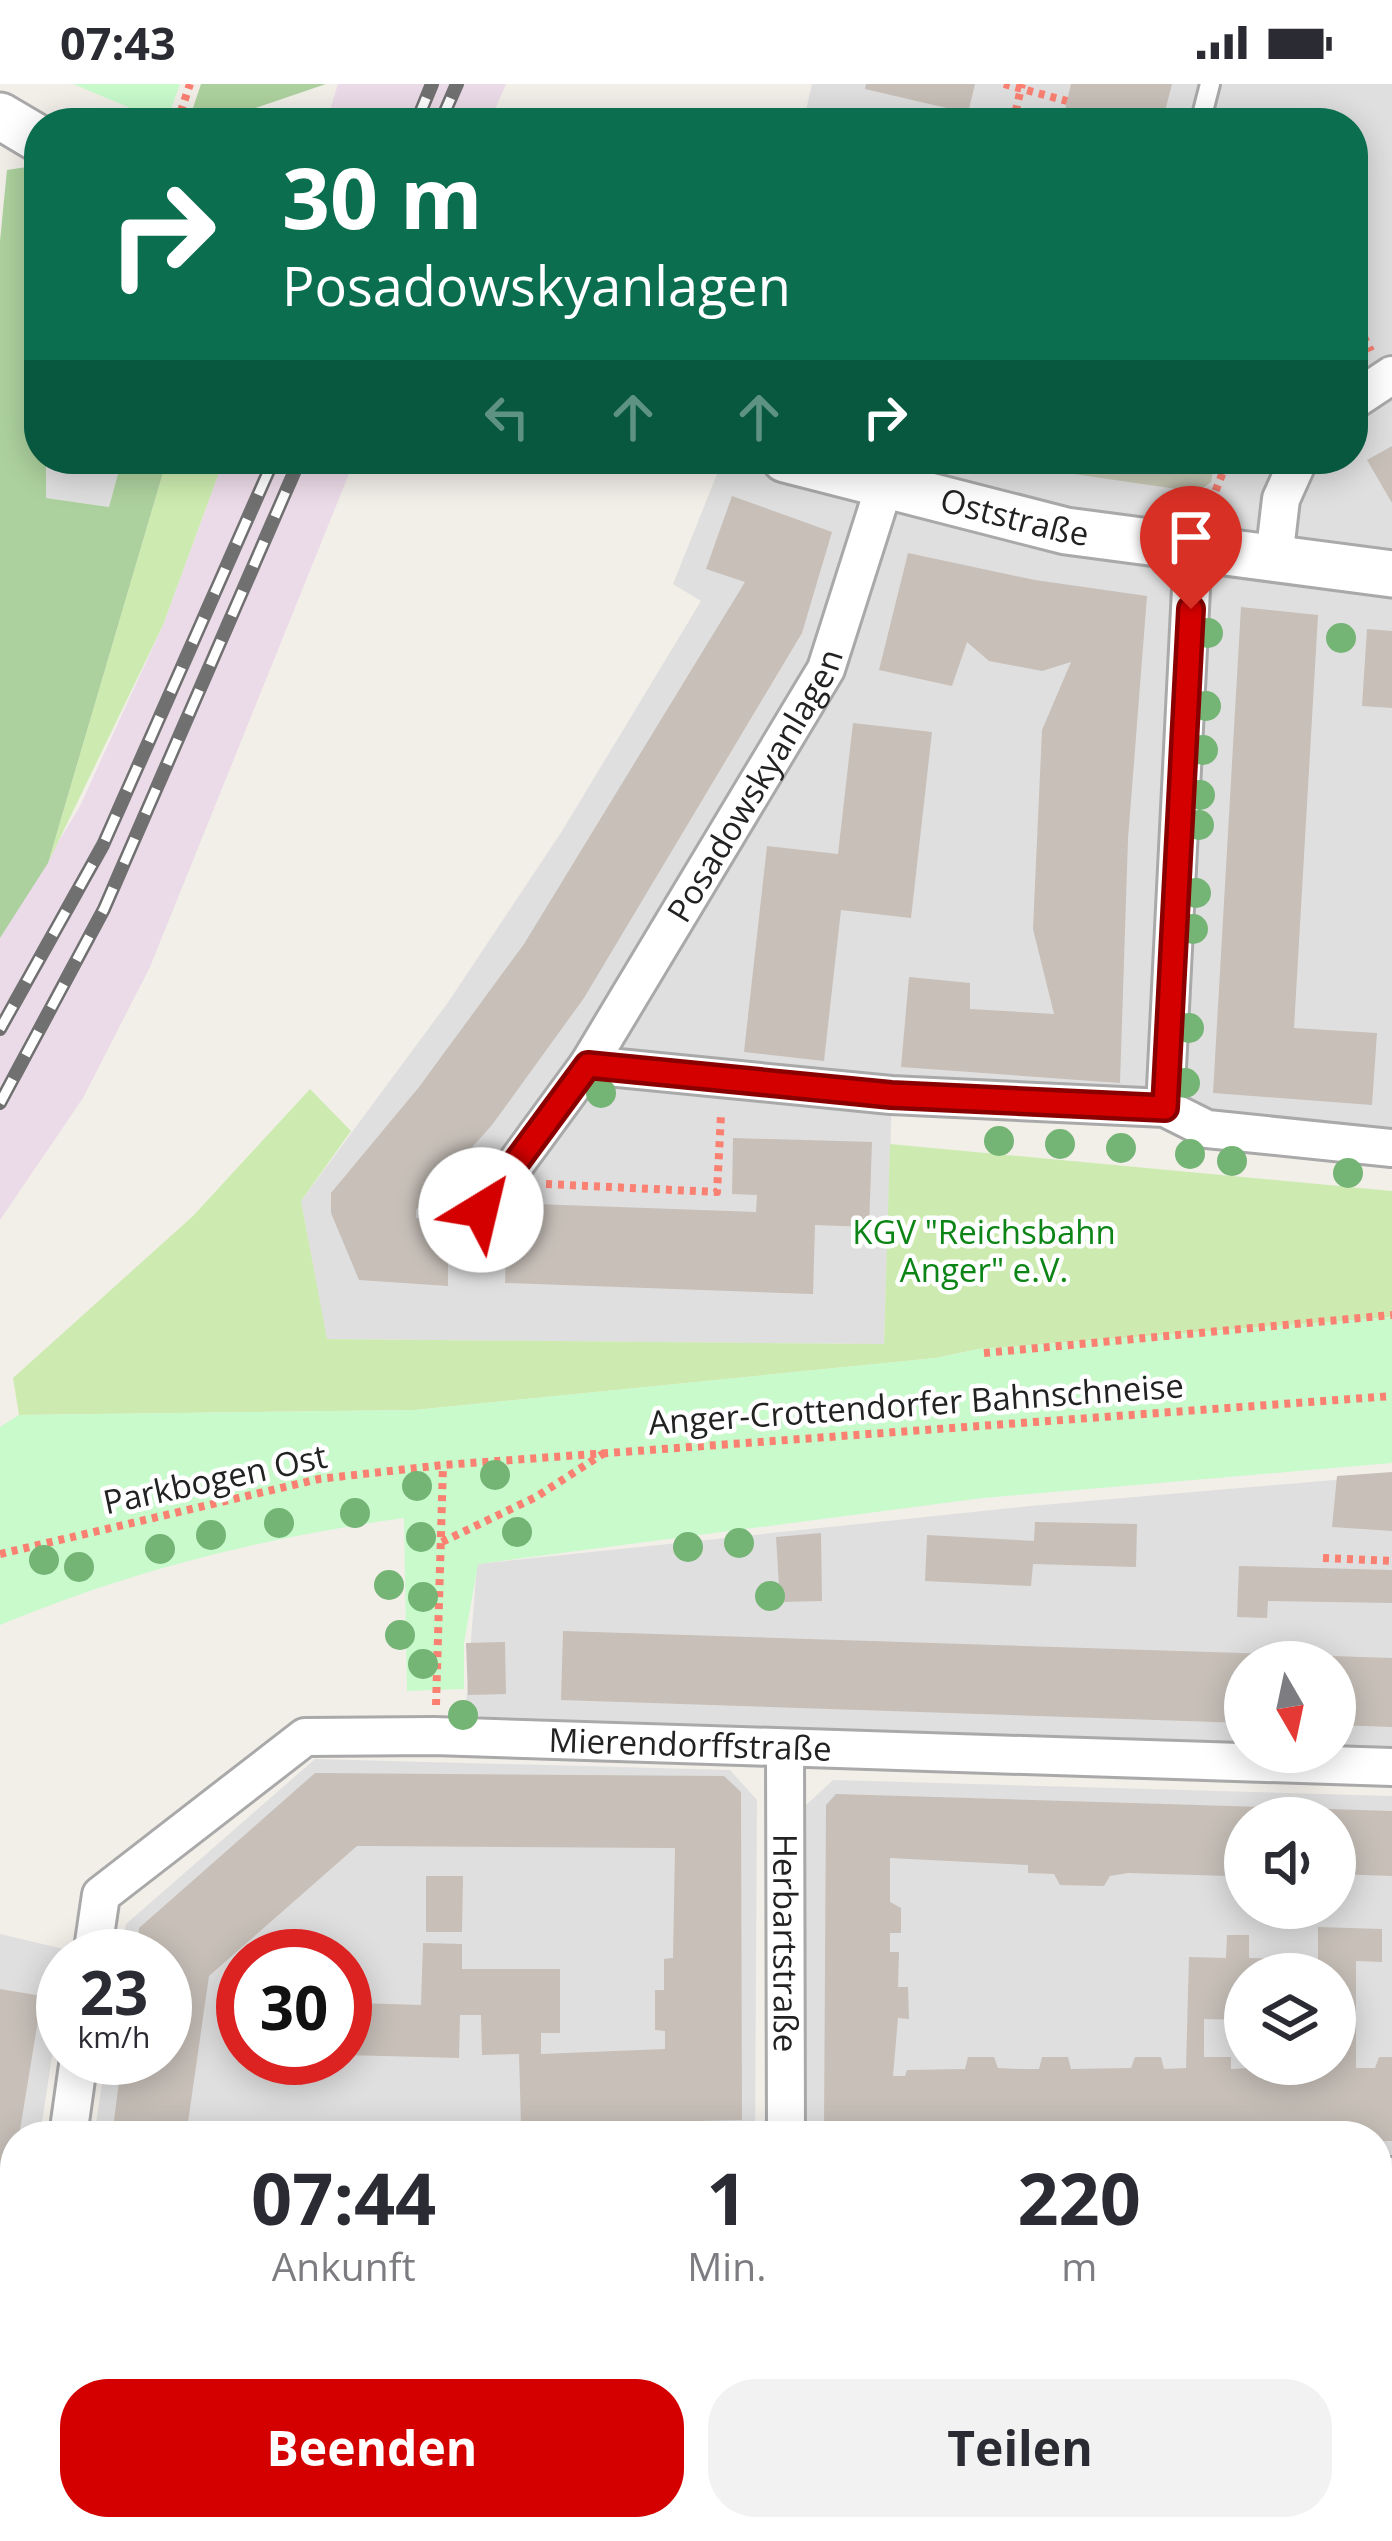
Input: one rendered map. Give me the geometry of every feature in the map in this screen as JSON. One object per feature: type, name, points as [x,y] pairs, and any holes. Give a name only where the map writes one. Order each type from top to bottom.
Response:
[{"type":"street","name":"Oststraße","points":[[838,474],[1066,531],[1392,574]]},
{"type":"street","points":[[1274,559],[1281,499],[1292,474]]},
{"type":"street","name":"Posadowskyanlagen","points":[[492,1196],[588,1065],[826,669],[884,487]]},
{"type":"street","points":[[1165,1108],[1193,549]]},
{"type":"street","points":[[588,1065],[908,1096],[1165,1108],[1207,1129],[1392,1148]]},
{"type":"street","name":"Mierendorffstraße","points":[[96,1929],[101,1895],[305,1737],[1392,1767]]},
{"type":"street","name":"Herbartstraße","points":[[785,1748],[786,2121]]},
{"type":"street","points":[[70,2121],[75,2085]]},
{"type":"path","points":[[1004,84],[1067,101]]},
{"type":"path","points":[[492,1196],[717,1192],[721,1078]]},
{"type":"path","points":[[983,1353],[1392,1315]]},
{"type":"path","name":"Anger-Crottendorfer Bahnschneise","points":[[443,1465],[1392,1396]]},
{"type":"path","points":[[442,1542],[536,1497],[610,1450]]},
{"type":"path","points":[[437,1688],[443,1465]]},
{"type":"path","name":"Parkbogen Ost","points":[[0,1554],[306,1482],[443,1465]]},
{"type":"path","points":[[1324,1558],[1392,1561]]},
{"type":"shaded area","points":[[338,84],[506,84],[496,108],[331,108]]},
{"type":"shaded area","points":[[812,84],[1392,84],[1392,1147],[892,1095],[884,1344],[326,1339],[301,1201],[449,1001],[562,831],[701,601],[673,584],[717,474],[1368,474],[1368,108],[806,108]]},
{"type":"shaded area","points":[[46,474],[118,474],[109,507],[46,498]]},
{"type":"shaded area","points":[[218,474],[349,474],[150,967],[83,1098],[0,1220],[0,938],[80,806],[163,625]]},
{"type":"shaded area","points":[[1074,474],[1213,474],[1211,482],[1198,492]]},
{"type":"shaded area","points":[[1392,1475],[1392,1747],[1356,1746],[1356,1641],[1224,1641],[1224,1741],[465,1716],[477,1564],[1030,1506]]},
{"type":"shaded area","points":[[315,1759],[730,1770],[757,1800],[755,2121],[96,2121],[102,2085],[192,2085],[192,1929],[125,1929],[126,1924]]},
{"type":"shaded area","points":[[833,1780],[1392,1796],[1392,2121],[806,2121],[805,1806]]},
{"type":"shaded area","points":[[0,1934],[36,1942],[36,2085],[48,2085],[42,2121],[0,2121]]},
{"type":"green space","points":[[73,84],[180,84],[171,108],[130,108]]},
{"type":"green space","points":[[201,84],[326,84],[255,108],[193,108]]},
{"type":"green space","points":[[24,167],[24,474],[46,474],[46,498],[109,507],[118,474],[163,474],[48,863],[0,938],[0,241],[7,170]]},
{"type":"green space","points":[[163,474],[218,474],[163,625],[48,863]]},
{"type":"green space","name":"KGV \"Reichsbahn Anger\" e.V.","points":[[310,1089],[351,1131],[301,1201],[327,1339],[884,1344],[890,1144],[1392,1191],[1392,1317],[979,1349],[936,1358],[415,1410],[19,1415],[13,1378],[193,1216]]},
{"type":"green space","points":[[1392,1317],[1392,1463],[983,1498],[478,1564],[464,1643],[464,1689],[407,1691],[404,1518],[198,1558],[0,1625],[0,1427],[19,1415],[415,1410],[936,1358],[979,1349]]},
{"type":"building","points":[[866,84],[975,84],[969,108],[947,108],[865,89]]},
{"type":"building","points":[[1071,84],[1172,84],[1166,108],[1065,108]]},
{"type":"building","points":[[1392,446],[1392,503],[1368,462]]},
{"type":"building","points":[[732,496],[832,532],[802,633],[584,998],[492,1125],[416,1210],[416,1218],[448,1220],[448,1286],[359,1280],[331,1213],[331,1193],[419,1087],[524,944],[745,582],[706,569]]},
{"type":"building","points":[[908,553],[1035,580],[1147,596],[1128,839],[1120,1083],[901,1067],[909,977],[970,983],[970,1009],[1054,1014],[1033,929],[1042,730],[1071,662],[1042,671],[989,661],[967,642],[952,686],[879,670]]},
{"type":"building","points":[[1241,607],[1318,615],[1294,1028],[1377,1033],[1372,1105],[1213,1093]]},
{"type":"building","points":[[1367,629],[1392,631],[1392,708],[1362,706]]},
{"type":"building","points":[[853,723],[932,732],[911,918],[841,910],[824,1061],[744,1052],[767,846],[838,854]]},
{"type":"building","points":[[733,1138],[872,1142],[869,1227],[815,1225],[813,1294],[505,1283],[508,1203],[756,1212],[757,1195],[732,1194]]},
{"type":"building","points":[[1392,1472],[1392,1531],[1332,1527],[1337,1476]]},
{"type":"building","points":[[1035,1522],[1137,1524],[1136,1567],[1033,1564],[1031,1586],[925,1581],[927,1535],[1034,1541]]},
{"type":"building","points":[[821,1533],[822,1601],[780,1602],[776,1537]]},
{"type":"building","points":[[1239,1566],[1392,1570],[1392,1603],[1268,1601],[1267,1618],[1237,1617]]},
{"type":"building","points":[[563,1631],[1224,1653],[1224,1722],[561,1700]]},
{"type":"building","points":[[505,1642],[506,1694],[468,1695],[466,1643]]},
{"type":"building","points":[[1356,1657],[1392,1658],[1392,1727],[1356,1726]]},
{"type":"building","points":[[315,1773],[724,1776],[741,1792],[742,2120],[521,2121],[519,2054],[482,2055],[481,2015],[460,2015],[459,2058],[372,2056],[372,2003],[421,2005],[423,1943],[462,1944],[462,1969],[560,1969],[560,2033],[541,2033],[541,2054],[665,2049],[665,2031],[655,2030],[655,1990],[664,1990],[664,1959],[673,1958],[675,1848],[357,1846],[263,1929],[216,1929],[216,1970],[209,1976],[188,2121],[114,2121],[119,2085],[192,2085],[192,1929],[139,1929]]},
{"type":"building","points":[[836,1794],[1224,1806],[1224,1876],[1128,1873],[1110,1876],[1104,1886],[1060,1885],[1054,1874],[1028,1873],[1028,1865],[890,1858],[890,1902],[901,1908],[901,1933],[890,1933],[890,1952],[899,1952],[898,1987],[908,1987],[909,2019],[898,2018],[893,2076],[905,2076],[907,2070],[965,2069],[968,2057],[994,2057],[998,2068],[1039,2069],[1042,2057],[1068,2057],[1071,2069],[1131,2068],[1135,2057],[1161,2057],[1164,2069],[1186,2068],[1189,1957],[1224,1958],[1224,2019],[1204,2019],[1204,2057],[1224,2057],[1224,2085],[1356,2085],[1356,2068],[1375,2068],[1379,2057],[1392,2057],[1392,2121],[824,2121],[826,1805]]},
{"type":"building","points":[[1356,1810],[1392,1811],[1392,1876],[1356,1875]]},
{"type":"building","points":[[426,1876],[463,1876],[462,1932],[426,1932]]},
{"type":"building","points":[[1318,1929],[1382,1929],[1382,1962],[1356,1961],[1356,1953],[1318,1953]]},
{"type":"building","points":[[1227,1935],[1249,1935],[1249,1953],[1226,1953]]},
{"type":"building","points":[[0,1989],[36,1995],[36,2033],[21,2121],[0,2121]]},
{"type":"railway","points":[[422,108],[432,84]]},
{"type":"railway","points":[[447,108],[457,84]]},
{"type":"railway","points":[[0,1029],[103,845],[267,474]]},
{"type":"railway","points":[[0,1103],[104,909],[293,474]]},
{"type":"route","points":[[481,1210],[588,1065],[891,1095],[1165,1108],[1191,609]]}]
